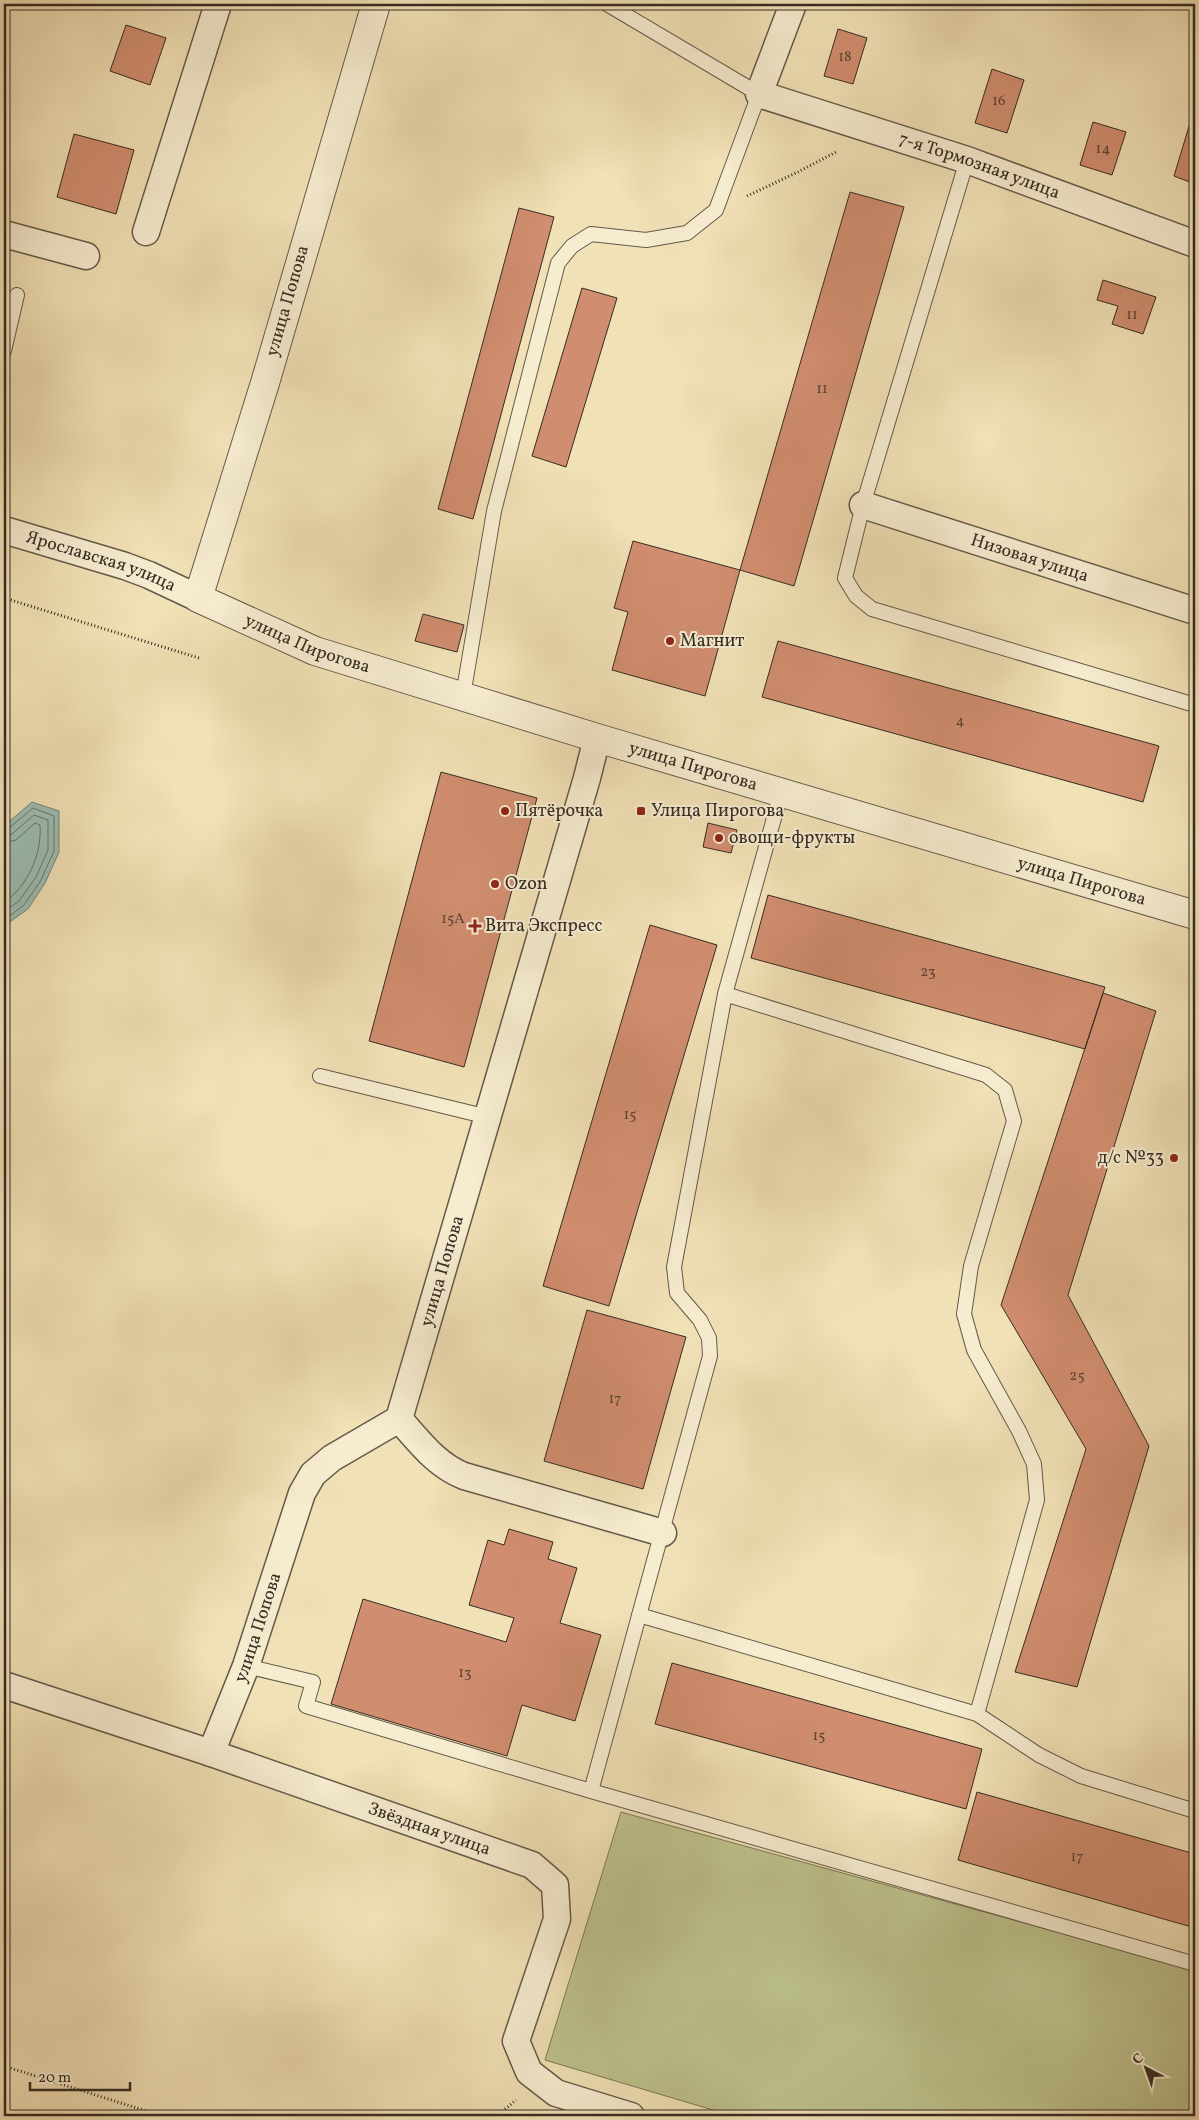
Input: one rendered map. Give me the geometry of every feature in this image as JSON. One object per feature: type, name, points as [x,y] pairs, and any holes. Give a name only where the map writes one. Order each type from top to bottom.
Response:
[{"type":"street","points":[[146,232],[218,4]]},
{"type":"street","name":"улица Попова","points":[[198,598],[265,383],[376,4]]},
{"type":"street","points":[[759,94],[793,4]]},
{"type":"street","name":"7-я Тормозная улица","points":[[759,94],[873,132],[967,160],[1195,244]]},
{"type":"street","points":[[4,234],[86,256]]},
{"type":"street","name":"Низовая улица","points":[[864,505],[1195,612]]},
{"type":"street","name":"Ярославская улица","points":[[4,530],[149,574],[198,598]]},
{"type":"street","name":"улица Пирогова","points":[[198,598],[315,651],[781,793],[1195,914]]},
{"type":"street","name":"улица Попова","points":[[211,1754],[246,1666],[302,1493],[313,1474],[332,1458],[399,1419],[597,738]]},
{"type":"street","points":[[399,1419],[434,1458],[448,1469],[464,1476],[663,1533]]},
{"type":"street","name":"Звёздная улица","points":[[4,1684],[532,1865],[555,1885],[557,1919],[516,2041],[529,2072],[556,2093],[631,2116]]},
{"type":"lane","points":[[463,696],[494,511],[558,263],[572,246],[592,234],[646,240],[687,233],[716,210],[759,94],[607,4]]},
{"type":"lane","points":[[967,160],[864,505],[845,578],[856,596],[872,609],[1195,705]]},
{"type":"lane","points":[[4,351],[17,295]]},
{"type":"lane","points":[[591,1791],[710,1356],[709,1338],[700,1320],[677,1293],[674,1267],[725,994],[781,793]]},
{"type":"lane","points":[[725,994],[986,1075],[1005,1090],[1014,1120],[971,1266],[964,1314],[974,1350],[1019,1430],[1034,1464],[1037,1500],[977,1714]]},
{"type":"lane","points":[[320,1076],[488,1117]]},
{"type":"lane","points":[[639,1615],[977,1714],[1039,1755],[1081,1776],[1195,1811]]},
{"type":"lane","points":[[246,1666],[313,1682],[306,1706],[591,1791],[1195,1964]]},
{"type":"path","points":[[716,210],[798,172],[873,132]]},
{"type":"path","points":[[4,598],[199,658]]},
{"type":"path","points":[[4,2066],[162,2116]]},
{"type":"green space","points":[[621,1812],[1195,1970],[1195,2116],[733,2116],[545,2060]]},
{"type":"water","points":[[32,802],[59,811],[59,852],[45,883],[28,909],[4,926],[4,826]]},
{"type":"building","points":[[4,4],[11,4],[4,26]]},
{"type":"building","points":[[126,25],[166,38],[150,85],[110,71]]},
{"type":"building","points":[[838,29],[867,38],[853,84],[824,76]]},
{"type":"building","points":[[992,69],[1024,80],[1007,133],[975,123]]},
{"type":"building","points":[[1093,122],[1126,132],[1112,175],[1080,165]]},
{"type":"building","points":[[1190,123],[1195,124],[1195,184],[1174,176]]},
{"type":"building","points":[[74,134],[134,150],[116,214],[57,197]]},
{"type":"building","points":[[850,192],[904,207],[794,586],[740,570]]},
{"type":"building","points":[[519,208],[554,217],[473,519],[438,509]]},
{"type":"building","points":[[1103,280],[1156,297],[1143,334],[1112,324],[1118,306],[1097,300]]},
{"type":"building","points":[[582,288],[617,298],[566,467],[532,456]]},
{"type":"building","name":"Магнит","points":[[633,541],[740,570],[705,696],[612,670],[628,612],[614,608]]},
{"type":"building","points":[[423,614],[464,625],[457,652],[415,641]]},
{"type":"building","points":[[778,641],[1159,746],[1143,802],[762,697]]},
{"type":"building","points":[[441,772],[537,798],[464,1067],[369,1041]]},
{"type":"building","name":"овощи-фрукты","points":[[708,823],[737,830],[731,853],[703,847]]},
{"type":"building","points":[[768,895],[1105,987],[1085,1049],[751,958]]},
{"type":"building","points":[[650,925],[717,945],[609,1306],[543,1286]]},
{"type":"building","points":[[1103,993],[1156,1011],[1068,1295],[1149,1446],[1077,1687],[1015,1672],[1086,1449],[1001,1305]]},
{"type":"building","points":[[587,1310],[686,1337],[643,1489],[544,1461]]},
{"type":"building","points":[[509,1529],[553,1542],[548,1559],[577,1568],[560,1623],[601,1635],[575,1721],[522,1705],[507,1756],[331,1704],[363,1599],[506,1642],[514,1618],[469,1605],[488,1540],[504,1545]]},
{"type":"building","points":[[672,1663],[982,1749],[966,1809],[655,1724]]},
{"type":"building","points":[[977,1792],[1195,1854],[1195,1928],[958,1860]]},
{"type":"place","name":"Магнит","points":[[670,641]]},
{"type":"place","name":"Пятёрочка","points":[[505,811]]},
{"type":"place","name":"Улица Пирогова","points":[[641,811]]},
{"type":"place","name":"овощи-фрукты","points":[[719,838]]},
{"type":"place","name":"Ozon","points":[[495,884]]},
{"type":"place","name":"Вита Экспресс","points":[[475,926]]},
{"type":"place","name":"д/с №33","points":[[1174,1158]]}]
